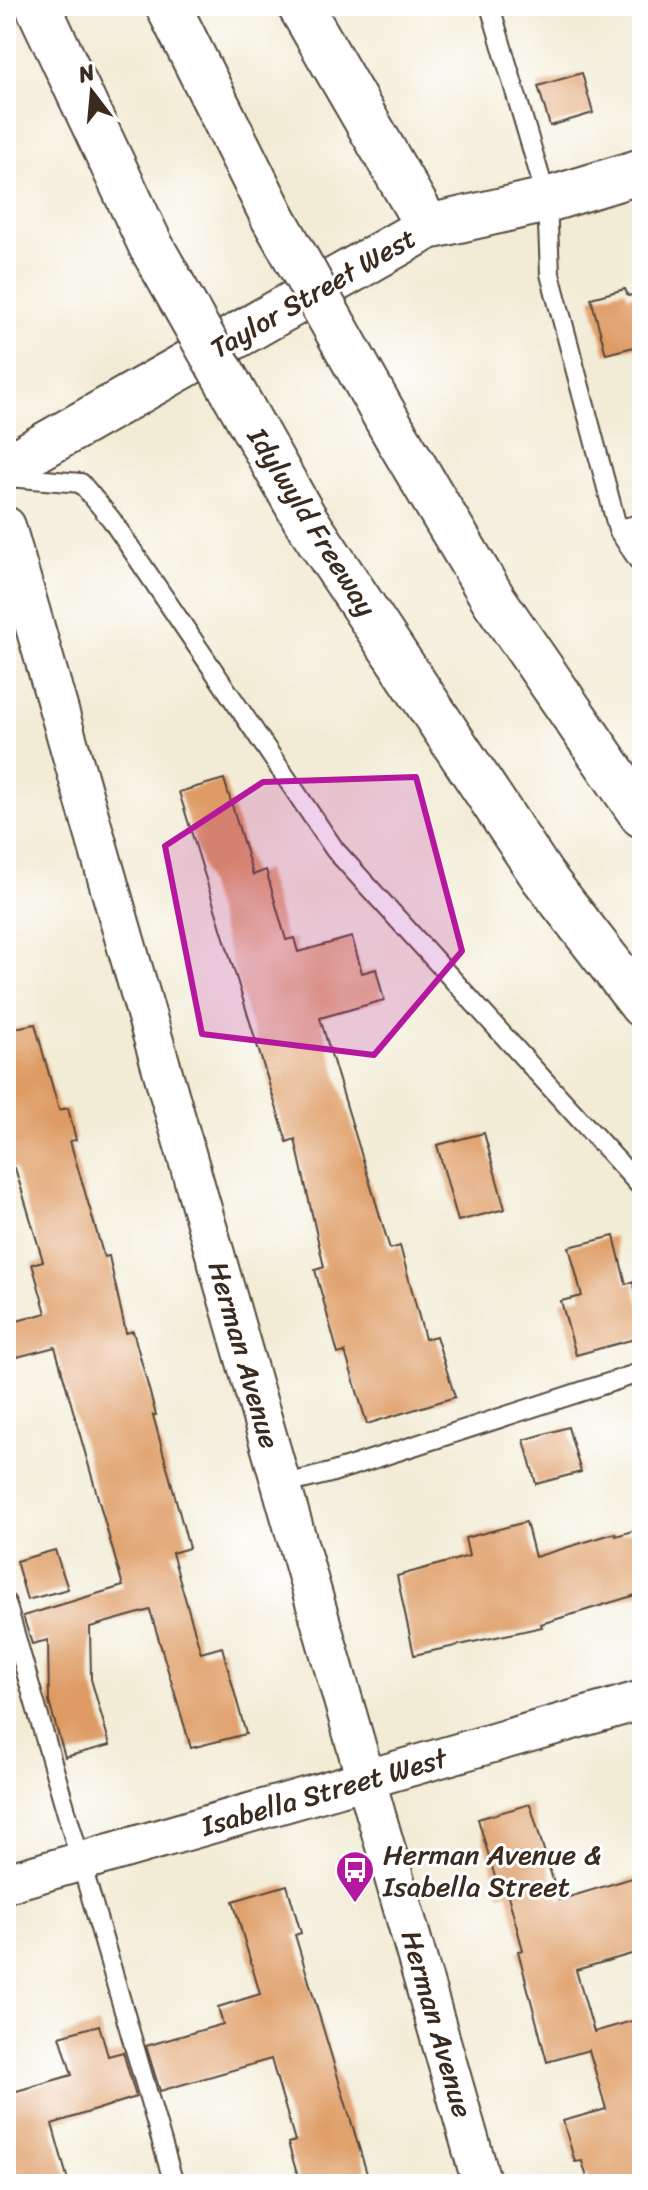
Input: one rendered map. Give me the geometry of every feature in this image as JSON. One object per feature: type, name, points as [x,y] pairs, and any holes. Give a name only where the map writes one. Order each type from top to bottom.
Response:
[{"type":"main road","name":"Idylwyld Freeway","points":[[38,6],[152,248],[305,519],[543,877],[642,1005]]},
{"type":"main road","points":[[168,6],[273,217],[398,439],[494,600],[642,815]]},
{"type":"main road","points":[[300,6],[428,227]]},
{"type":"main road","name":"Taylor Street West","points":[[6,467],[428,227],[547,200],[642,171]]},
{"type":"street","name":"Herman Avenue","points":[[6,526],[482,2184]]},
{"type":"street","name":"Isabella Street West","points":[[6,1883],[642,1700]]},
{"type":"lane","points":[[490,6],[547,200],[550,274],[618,530],[642,566]]},
{"type":"lane","points":[[6,476],[81,483],[111,519],[335,850],[642,1188]]},
{"type":"lane","points":[[618,530],[642,523]]},
{"type":"lane","points":[[282,1485],[330,1473],[642,1372]]},
{"type":"lane","points":[[6,1603],[174,2184]]},
{"type":"highlighted area","points":[[416,777],[462,951],[374,1055],[202,1034],[165,846],[263,782]]},
{"type":"building","points":[[582,73],[593,113],[550,126],[538,86]]},
{"type":"building","points":[[625,289],[628,296],[642,292],[642,345],[606,354],[591,298]]},
{"type":"building","points":[[224,779],[253,875],[266,870],[286,940],[294,938],[298,952],[352,937],[362,973],[376,969],[384,1000],[320,1018],[390,1249],[400,1246],[425,1339],[436,1336],[455,1397],[367,1424],[345,1352],[338,1354],[315,1270],[324,1267],[295,1139],[287,1142],[179,792]]},
{"type":"building","points":[[35,1024],[59,1110],[68,1108],[76,1140],[70,1141],[104,1257],[109,1256],[126,1333],[133,1331],[156,1415],[153,1415],[189,1548],[172,1553],[201,1653],[222,1647],[246,1734],[191,1748],[150,1610],[90,1627],[91,1679],[110,1745],[65,1757],[49,1702],[48,1640],[32,1644],[23,1616],[123,1586],[55,1347],[6,1360],[6,1324],[46,1313],[32,1264],[43,1261],[15,1168],[6,1170],[6,1030]]},
{"type":"building","points":[[484,1133],[505,1209],[458,1221],[437,1145]]},
{"type":"building","points":[[614,1236],[626,1284],[633,1282],[642,1315],[642,1337],[576,1355],[561,1301],[582,1296],[569,1247]]},
{"type":"building","points":[[568,1427],[581,1472],[536,1484],[524,1440]]},
{"type":"building","points":[[526,1522],[535,1557],[642,1528],[642,1593],[541,1624],[542,1627],[414,1655],[397,1576],[469,1556],[465,1538]]},
{"type":"building","points":[[55,1550],[68,1589],[27,1600],[16,1561]]},
{"type":"building","points":[[530,1804],[559,1900],[642,1875],[642,1951],[576,1970],[594,2032],[642,2018],[642,2184],[589,2184],[582,2161],[575,2162],[563,2121],[606,2109],[589,2050],[547,2062],[518,1951],[523,1950],[507,1892],[500,1894],[478,1819]]},
{"type":"building","points":[[287,1885],[301,1933],[295,1935],[368,2177],[342,2184],[300,2184],[288,2143],[295,2141],[271,2059],[160,2091],[146,2046],[223,2024],[218,2007],[260,1994],[233,1901]]},
{"type":"building","points":[[99,2025],[108,2056],[123,2052],[136,2097],[52,2124],[69,2184],[6,2184],[6,2094],[72,2075],[60,2036]]},
{"type":"place","name":"Herman Avenue & Isabella Street","points":[[355,1904]]}]
